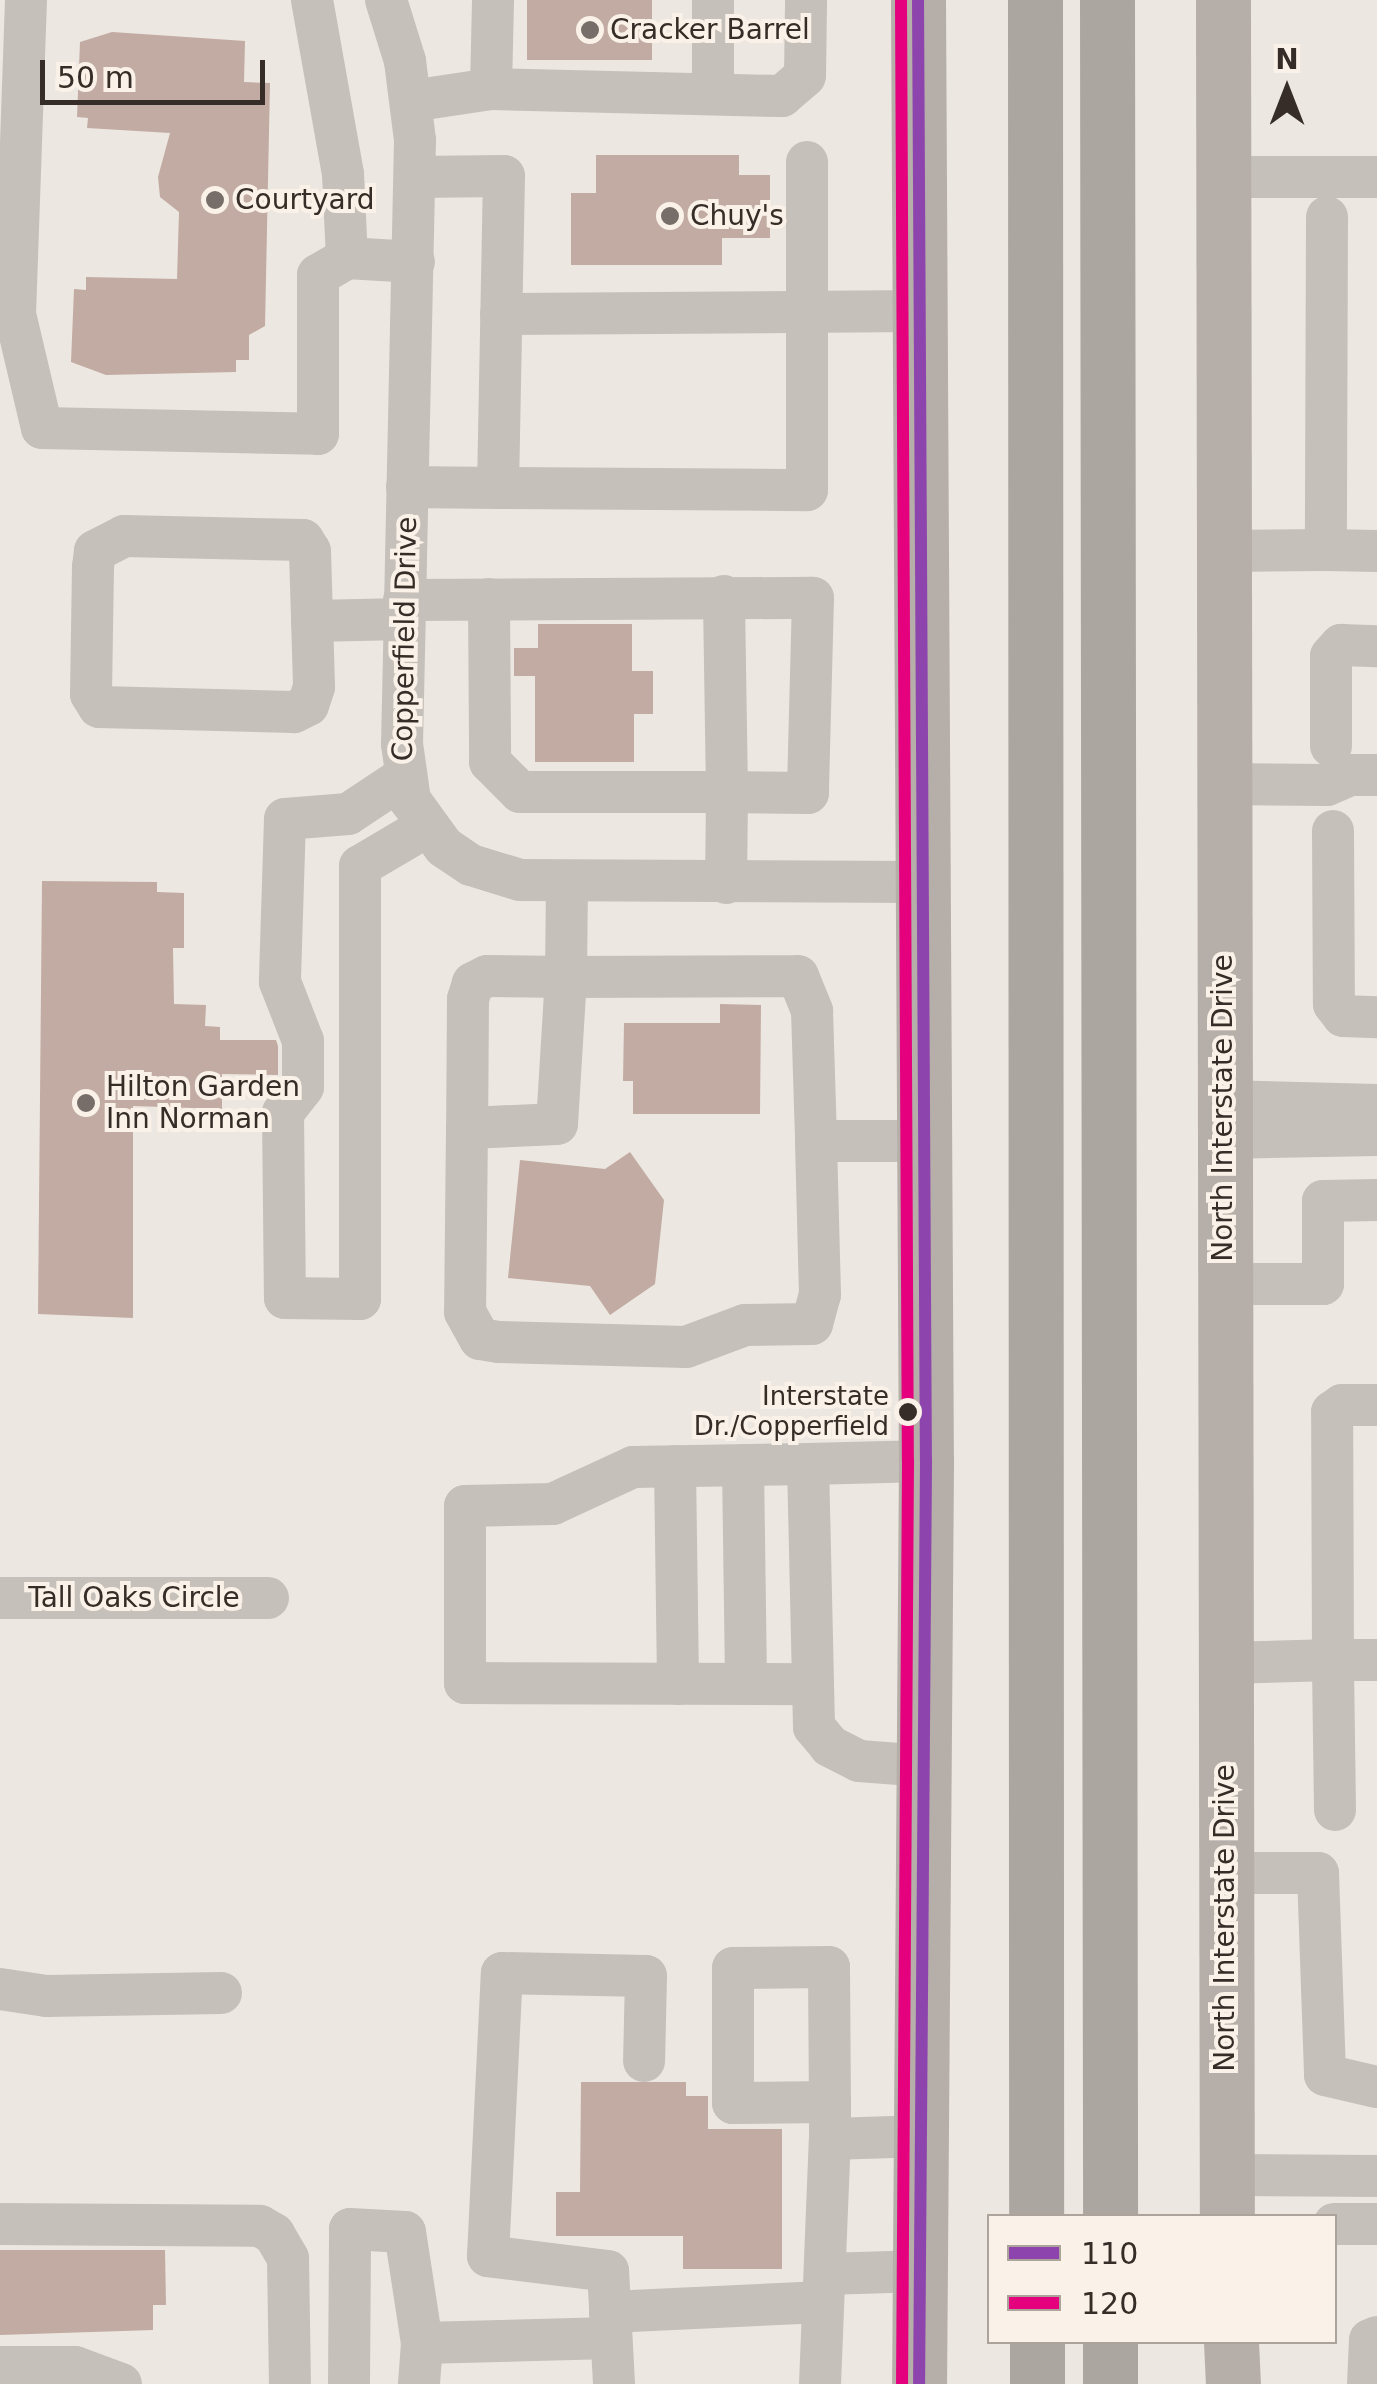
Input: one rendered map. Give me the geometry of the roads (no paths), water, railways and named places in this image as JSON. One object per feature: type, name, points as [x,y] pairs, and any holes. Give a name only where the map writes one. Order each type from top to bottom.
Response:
[{"type":"highway","points":[[1034,0],[1036,2214]]},
{"type":"highway","points":[[1107,0],[1110,2214]]},
{"type":"highway","points":[[1036,2344],[1037,2384]]},
{"type":"highway","points":[[1110,2344],[1110,2384]]},
{"type":"main road","points":[[918,0],[920,1141],[926,1461],[925,2136],[919,2384]]},
{"type":"main road","name":"North Interstate Drive","points":[[1223,0],[1226,2196]]},
{"type":"main road","points":[[1231,2344],[1233,2384]]},
{"type":"street","points":[[26,0],[15,314],[42,428],[318,434],[318,275],[347,258],[414,262]]},
{"type":"street","points":[[312,0],[343,174],[347,258]]},
{"type":"street","name":"Copperfield Drive","points":[[386,0],[411,101],[414,176],[404,777],[428,826],[444,846],[496,875],[567,882],[920,882]]},
{"type":"street","points":[[492,89],[493,0]]},
{"type":"street","points":[[714,0],[714,94]]},
{"type":"street","points":[[411,101],[492,89],[782,96],[805,76],[806,0]]},
{"type":"street","points":[[407,487],[806,490],[806,162]]},
{"type":"street","points":[[414,176],[504,176],[498,488]]},
{"type":"street","points":[[1224,176],[1377,176]]},
{"type":"street","points":[[1326,550],[1327,218]]},
{"type":"street","points":[[501,314],[918,310]]},
{"type":"street","points":[[109,539],[302,540],[310,551],[312,621],[314,687],[308,705],[294,712],[111,710],[91,694],[92,566],[95,551],[109,539]]},
{"type":"street","points":[[1223,551],[1377,551]]},
{"type":"street","points":[[724,596],[726,883]]},
{"type":"street","points":[[312,621],[488,600],[813,598],[808,793],[520,792],[490,762],[488,600]]},
{"type":"street","points":[[1377,646],[1341,645],[1330,656],[1329,766],[1349,803],[1377,802]]},
{"type":"street","points":[[1223,784],[1329,766],[1350,775],[1377,775]]},
{"type":"street","points":[[404,777],[348,814],[284,819],[280,982],[302,1041],[302,1086],[282,1112],[284,1298],[360,1299],[360,866],[428,826]]},
{"type":"street","points":[[1334,830],[1334,1004],[1343,1016],[1377,1017]]},
{"type":"street","points":[[466,1128],[557,1124],[567,882]]},
{"type":"street","points":[[487,976],[566,976],[798,976],[812,1011],[820,1295],[812,1324],[745,1325],[686,1347],[480,1339],[465,1312],[466,1128],[473,982],[487,976]]},
{"type":"street","points":[[1223,1120],[1377,1105]]},
{"type":"street","points":[[1223,1120],[1377,1135]]},
{"type":"street","points":[[816,1141],[920,1141]]},
{"type":"street","points":[[1223,1284],[1323,1284],[1323,1201],[1377,1200]]},
{"type":"street","points":[[1335,1810],[1332,1412],[1342,1405],[1377,1405]]},
{"type":"street","points":[[812,1684],[465,1684],[465,1506],[553,1504],[633,1467],[926,1461]]},
{"type":"street","points":[[808,1464],[814,1727],[830,1746],[859,1761],[925,1766]]},
{"type":"street","points":[[743,1465],[746,1684]]},
{"type":"street","points":[[675,1466],[678,1684]]},
{"type":"street","name":"Tall Oaks Circle","points":[[0,1598],[268,1598]]},
{"type":"street","points":[[1224,1664],[1377,1660]]},
{"type":"street","points":[[1225,1873],[1318,1873],[1325,2076],[1377,2087]]},
{"type":"street","points":[[614,2384],[608,2271],[488,2256],[502,1973],[646,1976],[644,2062]]},
{"type":"street","points":[[0,1989],[46,1996],[221,1993]]},
{"type":"street","points":[[820,2384],[830,2121],[925,2136]]},
{"type":"street","points":[[1226,2196],[1377,2176]]},
{"type":"street","points":[[0,2224],[260,2226],[274,2234],[288,2258],[290,2384]]},
{"type":"street","points":[[1337,2224],[1377,2224]]},
{"type":"street","points":[[348,2384],[350,2229],[405,2232],[421,2364],[611,2325],[923,2271]]},
{"type":"street","points":[[1368,2384],[1370,2340],[1377,2337]]},
{"type":"street","points":[[0,2367],[75,2367],[116,2379]]},
{"type":"place","name":"Cracker Barrel","points":[[590,30]]},
{"type":"place","name":"Courtyard","points":[[215,200]]},
{"type":"place","name":"Chuy's","points":[[670,216]]},
{"type":"place","name":"Hilton Garden Inn Norman","points":[[86,1103]]},
{"type":"place","name":"Interstate Dr./Copperfield","points":[[908,1412]]}]
